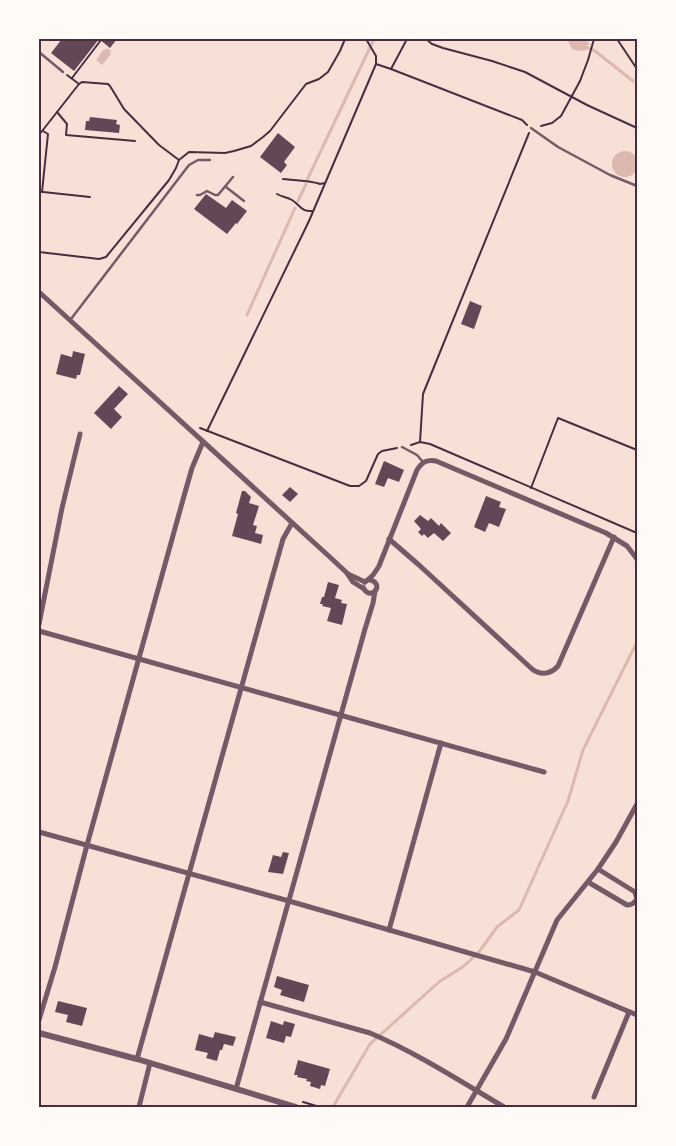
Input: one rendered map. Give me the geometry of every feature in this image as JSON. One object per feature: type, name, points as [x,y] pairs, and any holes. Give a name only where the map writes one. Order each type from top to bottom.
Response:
[{"type":"street","points":[[39,292],[348,573],[367,581],[374,580],[376,584]]},
{"type":"street","points":[[39,624],[62,508],[80,434]]},
{"type":"street","points":[[39,1020],[192,468],[203,442]]},
{"type":"street","points":[[370,610],[370,600],[366,591],[367,581],[378,566],[417,470],[428,460],[436,461],[606,532],[627,546],[637,558]]},
{"type":"street","points":[[137,1059],[283,539],[292,523]]},
{"type":"street","points":[[389,539],[535,672],[542,674],[554,670],[558,666],[614,537]]},
{"type":"street","points":[[236,1089],[377,588],[378,566]]},
{"type":"street","points":[[348,573],[353,582],[366,591],[371,593],[375,591]]},
{"type":"street","points":[[39,631],[544,772]]},
{"type":"street","points":[[389,930],[441,743]]},
{"type":"street","points":[[467,1107],[506,1039],[557,920],[598,869],[616,842],[637,804]]},
{"type":"street","points":[[39,832],[289,901],[535,972],[637,1015]]},
{"type":"street","points":[[588,882],[627,906],[635,902],[637,898],[635,892],[598,869]]},
{"type":"street","points":[[260,1002],[370,1033],[448,1073],[504,1107]]},
{"type":"street","points":[[594,1097],[629,1012]]},
{"type":"street","points":[[39,1033],[137,1059],[296,1107]]},
{"type":"street","points":[[139,1107],[150,1063]]},
{"type":"lane","points":[[39,58],[40,54],[62,72]]},
{"type":"lane","points":[[531,128],[558,147],[610,175],[637,186]]},
{"type":"lane","points":[[70,320],[189,165],[198,160],[210,160]]},
{"type":"lane","points":[[197,195],[207,191],[218,195],[233,177]]},
{"type":"lane","points":[[225,186],[244,201]]},
{"type":"lane","points":[[402,447],[417,455],[424,462]]},
{"type":"path","points":[[39,252],[76,257],[106,257],[169,180],[179,160],[192,151],[225,153],[251,146],[270,131],[306,84],[319,79],[328,72],[345,39]]},
{"type":"path","points":[[207,431],[313,211],[376,64],[376,56],[366,39]]},
{"type":"path","points":[[391,69],[407,39]]},
{"type":"path","points":[[426,39],[432,44],[443,48],[526,72],[637,128]]},
{"type":"path","points":[[531,128],[552,123],[561,116],[580,80],[594,39]]},
{"type":"path","points":[[617,39],[637,68]]},
{"type":"path","points":[[72,78],[101,40]]},
{"type":"path","points":[[376,64],[522,120],[531,128]]},
{"type":"path","points":[[62,72],[79,84]]},
{"type":"path","points":[[39,135],[79,84],[82,82],[108,84],[124,109],[159,145],[179,160]]},
{"type":"path","points":[[57,112],[67,124],[66,135],[134,141]]},
{"type":"path","points":[[420,442],[423,394],[531,128]]},
{"type":"path","points":[[42,130],[48,134],[40,192],[90,197]]},
{"type":"path","points":[[284,179],[320,184],[326,182]]},
{"type":"path","points":[[277,194],[292,200],[303,210],[313,211]]},
{"type":"path","points":[[531,488],[558,418],[637,450]]},
{"type":"shaded area","points":[[567,39],[583,39],[590,45],[587,45],[587,50],[579,51],[572,49]]},
{"type":"shaded area","points":[[107,48],[111,51],[111,54],[102,65],[96,60],[104,49],[106,50]]},
{"type":"shaded area","points":[[625,151],[634,155],[638,164],[634,173],[625,177],[616,173],[612,164],[616,155]]},
{"type":"building","points":[[62,39],[99,39],[74,71],[51,53]]},
{"type":"building","points":[[99,39],[117,39],[110,48]]},
{"type":"building","points":[[90,117],[117,120],[116,124],[120,125],[119,133],[85,130],[86,121],[89,121]]},
{"type":"building","points":[[278,133],[295,147],[284,162],[287,165],[281,173],[260,157]]},
{"type":"building","points":[[206,194],[226,208],[232,200],[247,211],[227,234],[194,209]]},
{"type":"building","points":[[470,301],[482,306],[474,329],[461,324]]},
{"type":"building","points":[[73,351],[85,354],[80,375],[77,375],[76,379],[56,374],[61,354],[72,357]]},
{"type":"building","points":[[119,386],[128,394],[114,409],[122,417],[111,429],[94,413]]},
{"type":"building","points":[[384,461],[404,470],[399,482],[388,478],[384,487],[375,484]]},
{"type":"building","points":[[290,487],[298,494],[290,502],[282,495]]},
{"type":"building","points":[[242,491],[245,491],[251,497],[249,503],[259,506],[253,525],[257,526],[255,533],[263,535],[261,544],[232,536]]},
{"type":"building","points":[[486,496],[501,502],[499,507],[506,509],[499,527],[489,523],[485,532],[474,527]]},
{"type":"building","points":[[420,515],[428,521],[431,518],[439,526],[441,523],[451,533],[443,541],[434,533],[428,538],[424,534],[422,536],[418,532],[421,529],[414,521]]},
{"type":"building","points":[[328,582],[339,585],[335,598],[342,600],[341,603],[347,604],[342,625],[327,621],[331,608],[320,604]]},
{"type":"building","points":[[283,852],[289,853],[283,874],[268,872],[273,855],[281,857]]},
{"type":"building","points":[[277,976],[309,985],[304,1002],[280,995],[282,990],[274,987]]},
{"type":"building","points":[[58,1001],[87,1008],[82,1026],[66,1022],[68,1015],[55,1012]]},
{"type":"building","points":[[271,1021],[283,1025],[284,1021],[295,1024],[291,1037],[286,1036],[284,1043],[266,1038]]},
{"type":"building","points":[[215,1032],[236,1037],[233,1046],[224,1044],[217,1061],[206,1058],[208,1053],[195,1050],[199,1034],[213,1038]]},
{"type":"building","points":[[298,1060],[330,1069],[325,1086],[321,1085],[320,1089],[310,1086],[311,1082],[306,1081],[307,1079],[294,1075]]},
{"type":"waterway","points":[[307,180],[374,39]]},
{"type":"waterway","points":[[584,46],[595,51],[633,81]]},
{"type":"waterway","points":[[298,201],[306,184]]},
{"type":"waterway","points":[[247,315],[295,208]]},
{"type":"waterway","points":[[334,1105],[370,1044],[439,982],[464,966],[479,952],[497,927],[519,910],[568,801],[583,750],[637,642]]}]
